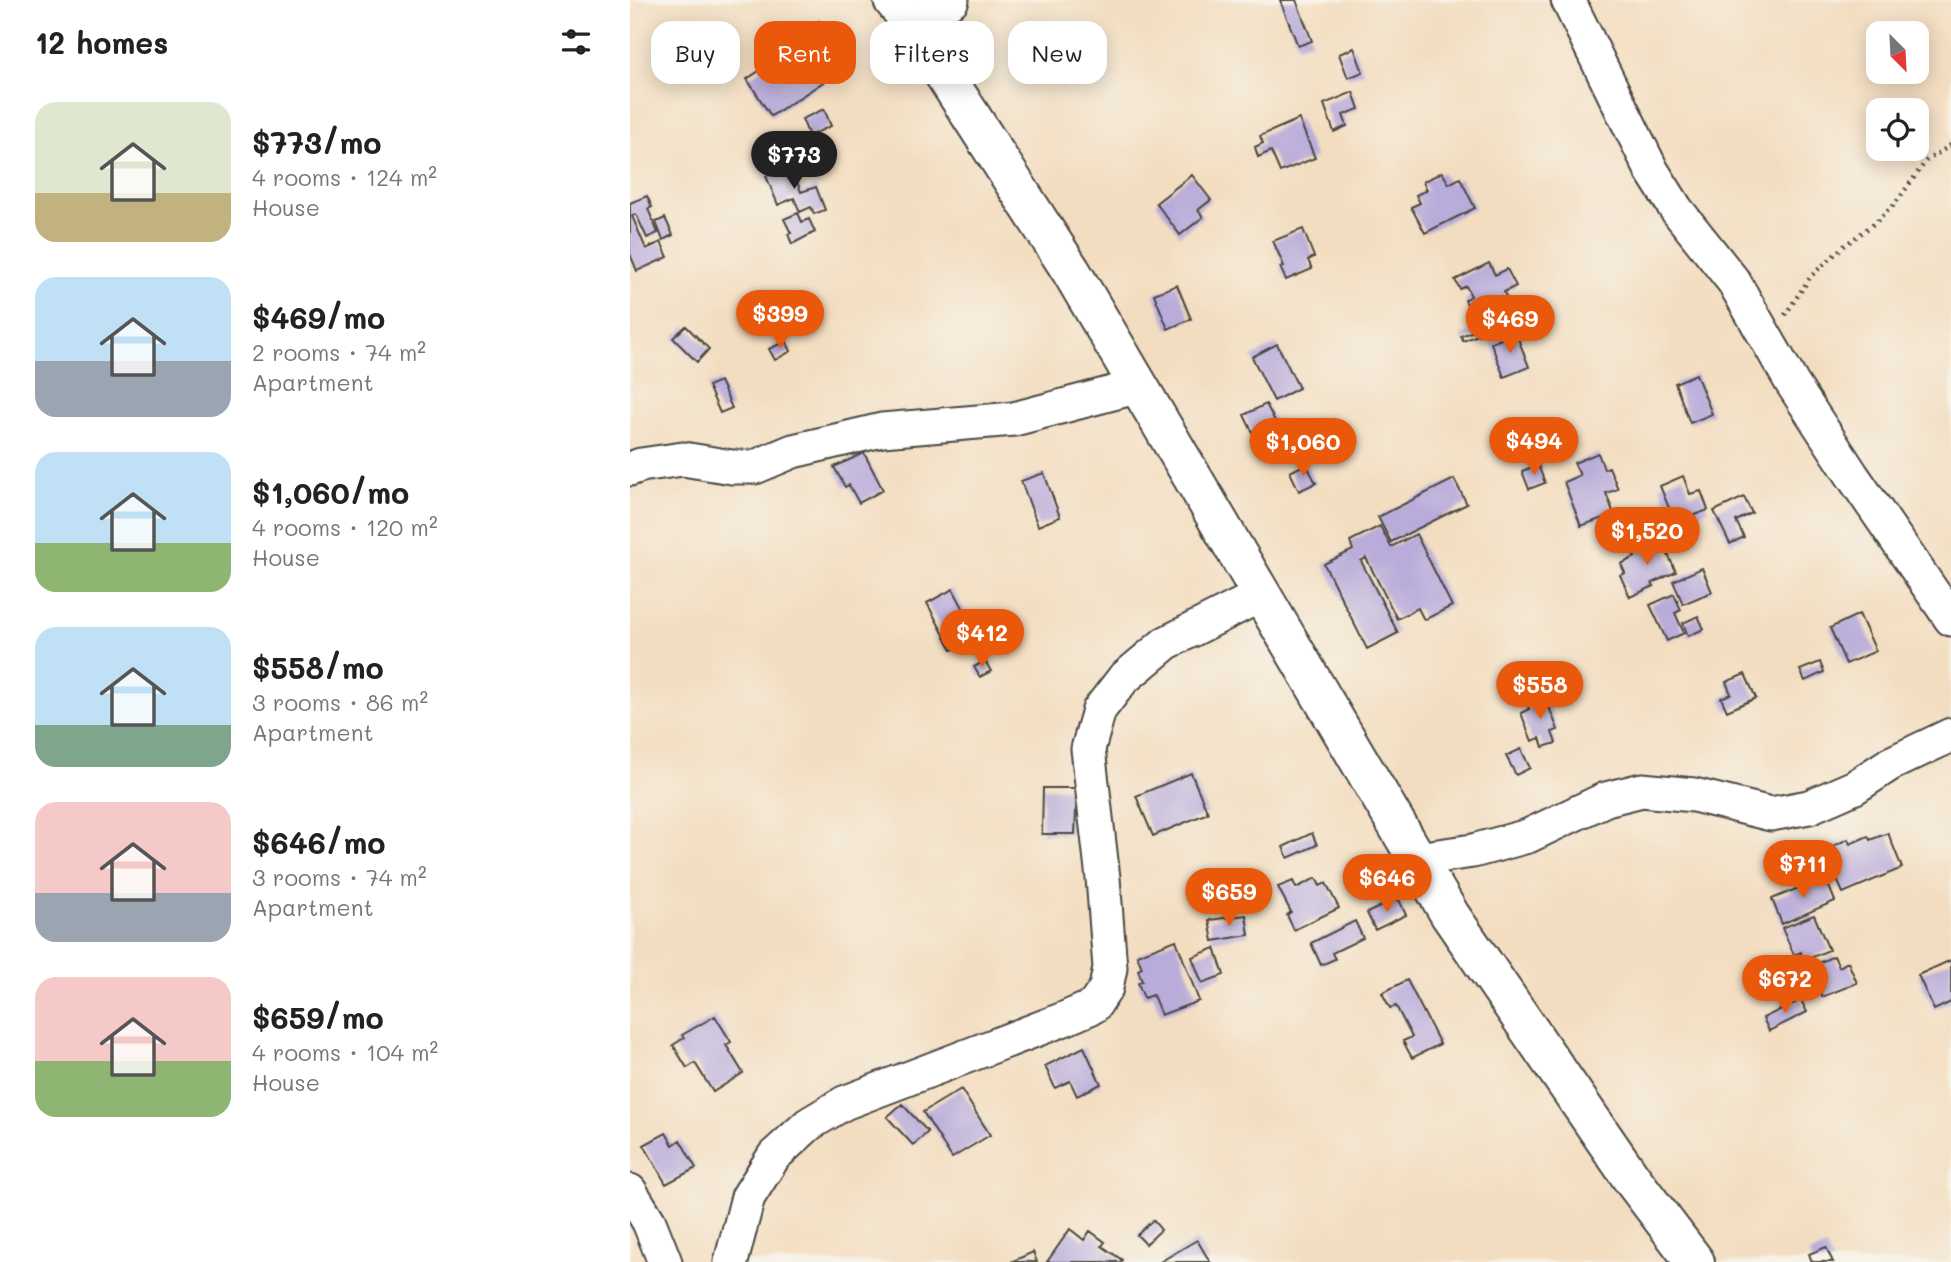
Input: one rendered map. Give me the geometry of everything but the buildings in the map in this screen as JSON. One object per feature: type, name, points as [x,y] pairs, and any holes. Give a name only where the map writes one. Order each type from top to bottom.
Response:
[{"type":"main road","points":[[901,10],[1071,271],[1450,915],[1632,1179],[1695,1262]]},
{"type":"street","points":[[901,10],[952,0]]},
{"type":"street","points":[[1569,0],[1652,171],[1676,209],[1734,282],[1792,383],[1951,619]]},
{"type":"street","points":[[630,469],[683,459],[733,467],[755,467],[793,451],[882,430],[1014,419],[1139,386]]},
{"type":"street","points":[[732,1262],[748,1197],[774,1156],[809,1124],[844,1103],[1094,1006],[1107,988],[1110,968],[1088,749],[1099,710],[1123,679],[1166,643],[1261,595]]},
{"type":"street","points":[[1417,859],[1474,851],[1528,836],[1606,799],[1642,790],[1694,794],[1771,814],[1809,807],[1855,787],[1889,764],[1951,735]]},
{"type":"street","points":[[630,1191],[649,1222],[665,1262]]},
{"type":"path","points":[[1769,341],[1811,276],[1895,204],[1927,161],[1951,145]]}]
